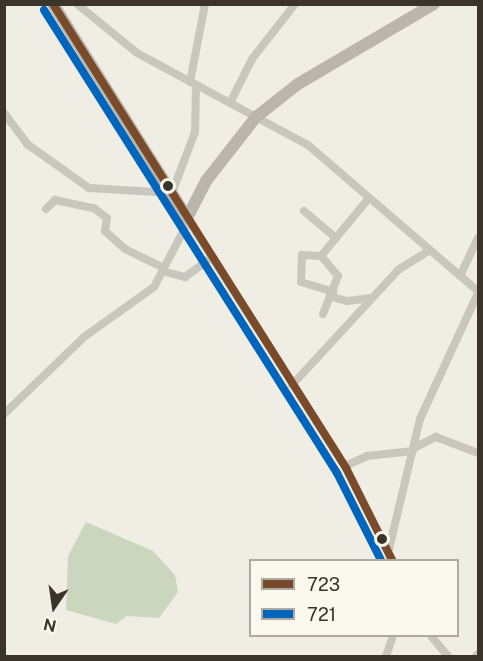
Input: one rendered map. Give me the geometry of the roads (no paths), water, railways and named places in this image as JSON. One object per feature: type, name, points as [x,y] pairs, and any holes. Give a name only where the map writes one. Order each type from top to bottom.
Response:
[{"type":"main road","points":[[53,4],[187,220]]},
{"type":"main road","points":[[187,220],[206,181],[256,117],[298,84],[434,4]]},
{"type":"street","points":[[77,4],[137,53],[308,145],[427,252],[478,292],[420,419],[388,549]]},
{"type":"street","points":[[4,113],[27,144],[100,192],[172,193],[195,132],[193,83],[205,4]]},
{"type":"street","points":[[230,103],[252,59],[295,4]]},
{"type":"street","points":[[94,208],[100,192]]},
{"type":"street","points":[[321,256],[369,198]]},
{"type":"street","points":[[46,209],[56,200],[94,208],[107,218],[105,231],[125,249],[163,270],[185,277],[210,259]]},
{"type":"street","points":[[304,211],[336,238]]},
{"type":"street","points":[[187,220],[345,466],[391,559]]},
{"type":"street","points":[[4,414],[84,336],[154,287],[187,220]]},
{"type":"street","points":[[460,276],[478,238]]},
{"type":"street","points":[[292,385],[371,298],[427,252]]},
{"type":"street","points":[[323,314],[332,294],[338,276],[321,256],[302,255],[301,282],[332,294],[371,298]]},
{"type":"street","points":[[345,466],[367,456],[413,449],[436,437],[478,453]]},
{"type":"street","points":[[386,657],[393,637]]},
{"type":"street","points":[[432,637],[448,657]]}]
